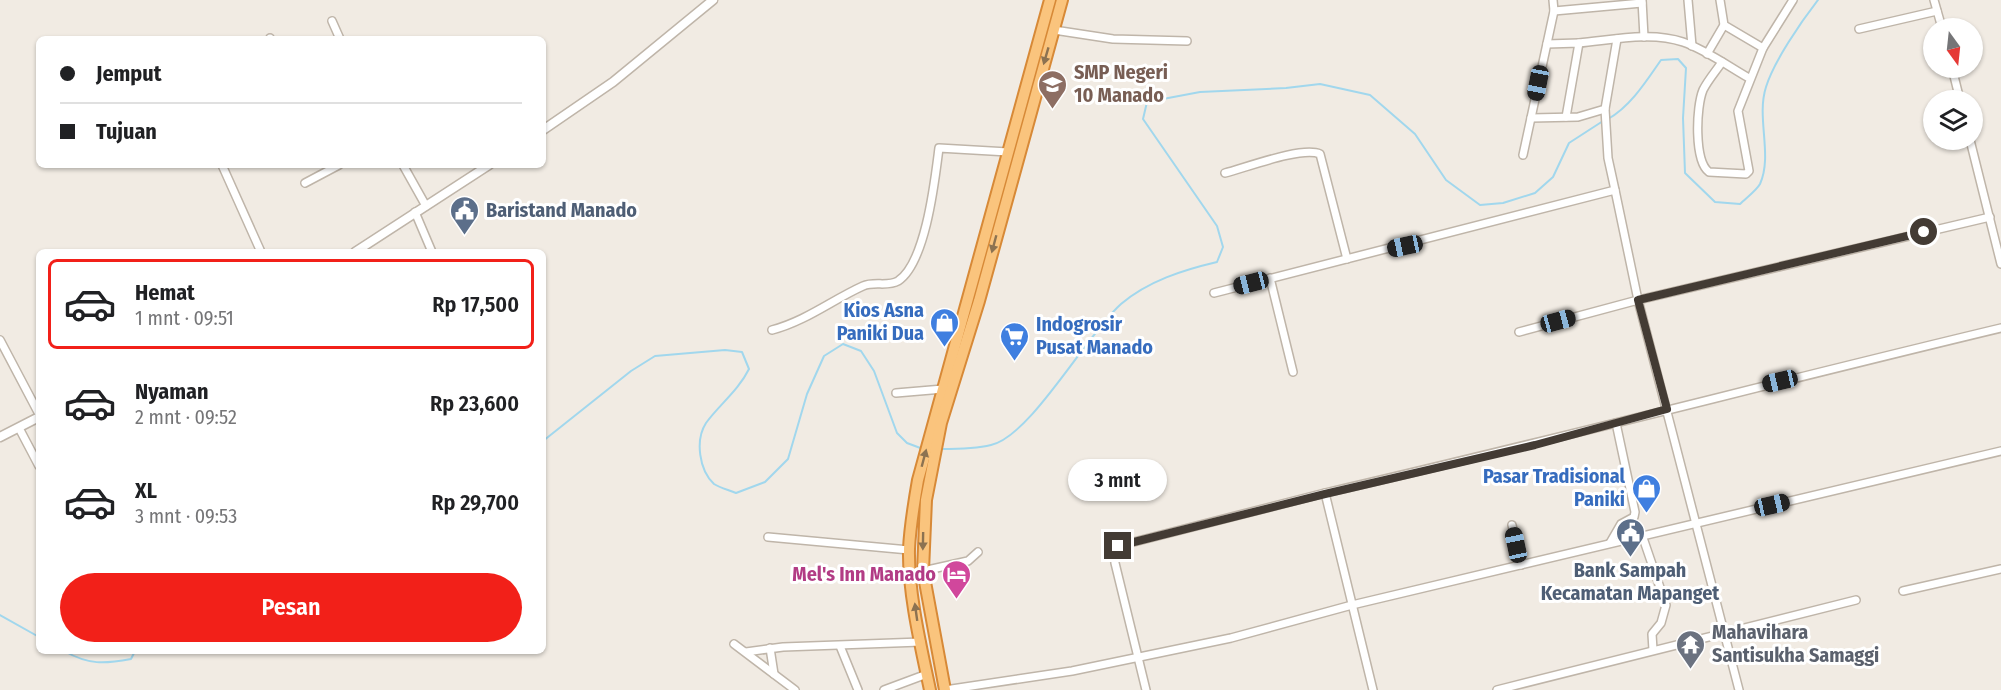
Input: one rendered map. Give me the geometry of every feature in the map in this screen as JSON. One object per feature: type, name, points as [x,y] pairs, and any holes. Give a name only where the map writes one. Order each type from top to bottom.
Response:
[{"type":"highway","points":[[945,690],[923,571],[923,532],[931,483],[934,437],[943,389],[973,299],[1008,152],[1050,0]]},
{"type":"highway","points":[[930,690],[909,550],[918,480],[934,437],[1062,0]]},
{"type":"street","points":[[546,128],[613,82],[714,0]]},
{"type":"street","points":[[1523,155],[1554,11],[1553,0]]},
{"type":"street","points":[[1688,0],[1692,46]]},
{"type":"street","points":[[1707,54],[1724,25],[1720,0]]},
{"type":"street","points":[[1722,62],[1704,88],[1700,106],[1699,150],[1704,167],[1709,172],[1736,175],[1749,171],[1738,111],[1749,78],[1763,48],[1793,0]]},
{"type":"street","points":[[1934,0],[1940,18]]},
{"type":"street","points":[[1554,11],[1642,2],[1644,37]]},
{"type":"street","points":[[1859,29],[1938,11]]},
{"type":"street","points":[[332,21],[339,36]]},
{"type":"street","points":[[1724,25],[1763,48]]},
{"type":"street","points":[[1054,30],[1113,39],[1187,40]]},
{"type":"street","points":[[1547,44],[1644,37],[1669,39],[1692,46],[1749,78]]},
{"type":"street","points":[[1617,39],[1605,109],[1608,158],[1638,300],[1739,690]]},
{"type":"street","points":[[1566,117],[1580,43]]},
{"type":"street","points":[[1531,118],[1578,117],[1605,109]]},
{"type":"street","points":[[772,330],[804,319],[862,286],[891,284],[906,274],[915,258],[932,201],[939,148],[1008,152]]},
{"type":"street","points":[[1973,150],[2001,264]]},
{"type":"street","points":[[1225,173],[1300,153],[1314,151],[1320,154],[1347,259]]},
{"type":"street","points":[[223,168],[260,249]]},
{"type":"street","points":[[305,183],[333,168]]},
{"type":"street","points":[[405,168],[426,206]]},
{"type":"street","points":[[360,249],[484,168]]},
{"type":"street","points":[[1214,293],[1615,190]]},
{"type":"street","points":[[415,212],[431,249]]},
{"type":"street","points":[[1519,332],[1638,300],[1990,217]]},
{"type":"street","points":[[1270,278],[1293,372]]},
{"type":"street","points":[[1146,690],[1115,563],[1114,550],[1118,546],[1325,494],[1535,445],[1667,409],[2001,328]]},
{"type":"street","points":[[0,339],[36,410]]},
{"type":"street","points":[[896,393],[943,389]]},
{"type":"street","points":[[0,437],[36,418]]},
{"type":"street","points":[[1610,543],[1621,524],[1635,515],[1616,423]]},
{"type":"street","points":[[19,428],[36,460]]},
{"type":"street","points":[[945,690],[1072,670],[1231,638],[1352,605],[2001,451]]},
{"type":"street","points":[[1325,494],[1373,690]]},
{"type":"street","points":[[1512,525],[1521,565]]},
{"type":"street","points":[[1642,535],[1666,605],[1661,623],[1652,634],[1653,650]]},
{"type":"street","points":[[768,537],[909,550]]},
{"type":"street","points":[[923,571],[968,561],[978,552]]},
{"type":"street","points":[[1903,591],[2001,568]]},
{"type":"street","points":[[1497,690],[1856,600]]},
{"type":"street","points":[[746,652],[770,648],[921,642]]},
{"type":"street","points":[[734,644],[795,690]]},
{"type":"street","points":[[840,646],[858,690]]},
{"type":"street","points":[[770,648],[774,674]]},
{"type":"street","points":[[885,690],[927,674]]},
{"type":"waterway","points":[[1608,119],[1631,100],[1661,60],[1678,59],[1686,68],[1683,118],[1685,173],[1715,202],[1740,204],[1758,187],[1764,173],[1763,99],[1766,87],[1789,42],[1818,0]]},
{"type":"waterway","points":[[941,449],[985,446],[1007,438],[1041,404],[1107,318],[1121,304],[1166,277],[1217,262],[1223,247],[1217,226],[1143,119],[1147,102],[1200,92],[1320,84],[1370,95],[1415,134],[1446,180],[1480,205],[1503,203],[1535,193],[1553,177],[1569,143],[1603,121]]},
{"type":"waterway","points":[[546,439],[631,371],[655,356],[725,350],[742,352],[749,369],[740,384],[706,423],[700,438],[700,455],[709,478],[714,484],[736,493],[765,482],[788,459],[807,394],[824,356],[843,344],[861,351],[874,371],[897,433],[907,443],[923,449]]},
{"type":"waterway","points":[[0,615],[36,635]]},
{"type":"waterway","points":[[70,654],[89,661],[105,662],[131,659],[134,654]]},
{"type":"place","name":"SMP Negeri 10 Manado","points":[[1053,110]]},
{"type":"place","name":"Baristand Manado","points":[[465,236]]},
{"type":"place","name":"Kios Asna Paniki Dua","points":[[945,348]]},
{"type":"place","name":"Indogrosir Pusat Manado","points":[[1015,362]]},
{"type":"place","name":"Pasar Tradisional Paniki","points":[[1646,514]]},
{"type":"place","name":"Bank Sampah Kecamatan Mapanget","points":[[1630,558]]},
{"type":"place","name":"Mel's Inn Manado","points":[[957,600]]},
{"type":"place","name":"Mahavihara Santisukha Samaggi","points":[[1691,670]]},
{"type":"route","points":[[1118,546],[1325,494],[1535,445],[1667,409],[1638,300],[1924,232]]}]
